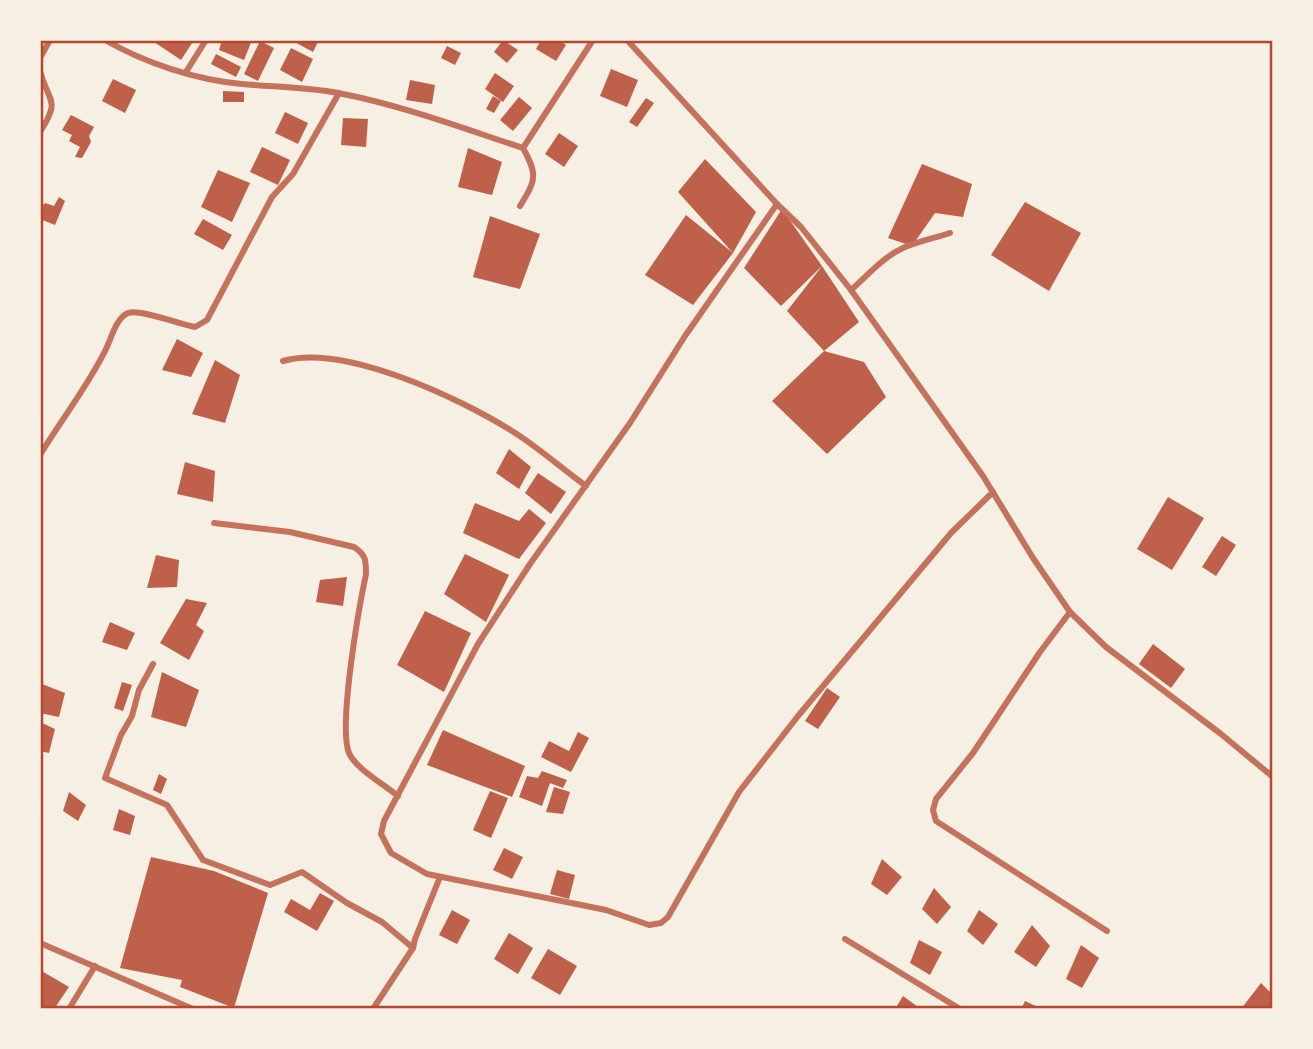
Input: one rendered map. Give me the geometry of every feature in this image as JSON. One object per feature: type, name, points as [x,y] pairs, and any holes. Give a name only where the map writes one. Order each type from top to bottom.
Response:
[{"type":"street","points":[[40,58],[50,40]]},
{"type":"street","points":[[105,40],[159,65],[186,72],[239,84],[340,93],[410,111],[523,148],[534,167],[535,176],[520,206]]},
{"type":"street","points":[[186,72],[206,40]]},
{"type":"street","points":[[523,148],[593,40]]},
{"type":"street","points":[[627,40],[801,228],[851,290],[993,492],[1070,612],[1106,648],[1221,734],[1273,778]]},
{"type":"street","points":[[40,71],[54,107],[40,132]]},
{"type":"street","points":[[40,455],[101,359],[121,318],[128,313],[137,312],[195,327],[207,320],[272,197],[293,174],[340,93]]},
{"type":"street","points":[[777,204],[478,644],[384,821],[381,834],[391,853],[427,874],[606,910],[649,925],[661,923],[668,916],[739,792],[797,716],[951,533],[993,492]]},
{"type":"street","points":[[851,290],[891,255],[905,247],[950,233]]},
{"type":"street","points":[[284,361],[295,357],[318,358],[357,364],[407,379],[465,404],[514,432],[586,486]]},
{"type":"street","points":[[214,523],[290,532],[354,547],[363,553],[366,559],[366,574],[349,685],[346,741],[353,761],[398,796]]},
{"type":"street","points":[[1070,612],[973,753],[936,799],[933,810],[936,821],[1107,931]]},
{"type":"street","points":[[153,664],[139,690],[132,716],[121,734],[105,778],[167,805],[203,860],[270,885],[302,872],[347,903],[382,922],[413,948]]},
{"type":"street","points":[[373,1009],[413,948],[440,877]]},
{"type":"street","points":[[845,939],[960,1009]]},
{"type":"street","points":[[40,943],[193,1009]]},
{"type":"street","points":[[69,1009],[95,966]]},
{"type":"building","points":[[151,40],[194,40],[181,60]]},
{"type":"building","points":[[222,40],[252,40],[244,60],[219,50]]},
{"type":"building","points":[[291,40],[319,40],[313,52]]},
{"type":"building","points":[[503,40],[518,50],[507,63],[494,52]]},
{"type":"building","points":[[541,40],[559,40],[566,45],[556,61],[536,49]]},
{"type":"building","points":[[260,41],[274,48],[258,81],[244,74]]},
{"type":"building","points":[[447,46],[461,53],[455,65],[441,58]]},
{"type":"building","points":[[291,48],[313,59],[302,82],[280,70]]},
{"type":"building","points":[[216,54],[241,67],[236,77],[211,64]]},
{"type":"building","points":[[611,69],[638,80],[627,107],[600,96]]},
{"type":"building","points":[[495,73],[514,86],[503,102],[485,89]]},
{"type":"building","points":[[113,79],[136,90],[125,113],[102,101]]},
{"type":"building","points":[[410,80],[435,85],[432,104],[406,100]]},
{"type":"building","points":[[223,91],[244,92],[244,102],[223,102]]},
{"type":"building","points":[[493,96],[501,101],[494,113],[486,109]]},
{"type":"building","points":[[519,97],[532,108],[513,131],[500,120]]},
{"type":"building","points":[[646,98],[654,103],[637,127],[629,122]]},
{"type":"building","points":[[285,112],[308,123],[298,144],[275,133]]},
{"type":"building","points":[[71,115],[94,127],[89,136],[91,142],[82,158],[75,157],[80,147],[69,141],[72,135],[62,130]]},
{"type":"building","points":[[343,118],[368,119],[366,147],[341,145]]},
{"type":"building","points":[[559,133],[578,146],[564,167],[545,154]]},
{"type":"building","points":[[262,147],[290,160],[278,185],[250,172]]},
{"type":"building","points":[[468,148],[502,162],[492,195],[458,187]]},
{"type":"building","points":[[705,159],[756,212],[733,253],[678,192]]},
{"type":"building","points":[[922,164],[972,184],[963,217],[935,213],[912,246],[888,238]]},
{"type":"building","points":[[218,170],[250,183],[232,222],[201,207]]},
{"type":"building","points":[[59,197],[65,201],[55,225],[40,219],[40,209],[45,203],[54,206]]},
{"type":"building","points":[[1025,202],[1081,233],[1049,291],[991,255]]},
{"type":"building","points":[[782,209],[822,266],[781,306],[744,268]]},
{"type":"building","points":[[686,215],[733,253],[693,305],[645,275]]},
{"type":"building","points":[[490,216],[540,234],[520,289],[473,277]]},
{"type":"building","points":[[203,219],[232,235],[223,250],[194,234]]},
{"type":"building","points":[[822,266],[859,322],[824,351],[787,311]]},
{"type":"building","points":[[177,339],[203,353],[191,377],[162,370]]},
{"type":"building","points":[[824,351],[864,362],[886,397],[827,454],[772,401]]},
{"type":"building","points":[[215,360],[240,375],[225,423],[192,414]]},
{"type":"building","points":[[509,449],[531,467],[519,489],[496,473]]},
{"type":"building","points":[[185,462],[215,471],[213,502],[177,494]]},
{"type":"building","points":[[538,473],[566,492],[551,514],[525,493]]},
{"type":"building","points":[[1168,497],[1204,518],[1172,570],[1137,549]]},
{"type":"building","points":[[475,503],[519,521],[529,509],[546,523],[519,559],[463,533]]},
{"type":"building","points":[[1222,536],[1236,545],[1216,576],[1202,567]]},
{"type":"building","points":[[465,554],[509,575],[486,622],[444,594]]},
{"type":"building","points":[[156,555],[179,560],[177,587],[147,588]]},
{"type":"building","points":[[347,577],[343,606],[316,602],[320,580]]},
{"type":"building","points":[[186,599],[207,603],[196,625],[204,631],[189,660],[160,643]]},
{"type":"building","points":[[425,611],[471,633],[444,692],[397,665]]},
{"type":"building","points":[[110,622],[135,633],[127,650],[102,642]]},
{"type":"building","points":[[1153,644],[1185,669],[1171,688],[1139,664]]},
{"type":"building","points":[[162,672],[199,690],[186,727],[151,717]]},
{"type":"building","points":[[122,682],[132,685],[123,711],[114,708]]},
{"type":"building","points":[[42,684],[65,693],[59,717],[40,713]]},
{"type":"building","points":[[827,688],[840,697],[818,729],[805,721]]},
{"type":"building","points":[[40,722],[55,729],[49,753],[40,751]]},
{"type":"building","points":[[443,730],[525,766],[512,797],[427,765]]},
{"type":"building","points":[[578,732],[589,738],[571,772],[541,757],[549,741],[569,751]]},
{"type":"building","points":[[542,771],[567,780],[563,788],[550,783],[542,806],[519,797],[527,776],[538,778]]},
{"type":"building","points":[[159,774],[167,779],[161,794],[153,790]]},
{"type":"building","points":[[554,787],[570,792],[563,814],[546,812]]},
{"type":"building","points":[[490,791],[508,798],[491,838],[473,830]]},
{"type":"building","points":[[69,792],[86,805],[78,821],[63,811]]},
{"type":"building","points":[[119,809],[135,816],[130,835],[113,830]]},
{"type":"building","points":[[504,848],[523,857],[512,879],[493,870]]},
{"type":"building","points":[[151,857],[214,871],[268,893],[234,1008],[180,987],[182,980],[120,968]]},
{"type":"building","points":[[882,859],[902,877],[887,895],[871,884]]},
{"type":"building","points":[[557,870],[575,875],[569,899],[550,894]]},
{"type":"building","points":[[934,888],[951,907],[937,924],[922,909]]},
{"type":"building","points":[[320,893],[334,901],[317,931],[284,912],[291,899],[310,910]]},
{"type":"building","points":[[452,910],[470,920],[457,944],[439,935]]},
{"type":"building","points":[[979,910],[998,924],[983,945],[967,931]]},
{"type":"building","points":[[1032,925],[1050,946],[1036,967],[1014,952]]},
{"type":"building","points":[[509,933],[533,948],[518,974],[494,959]]},
{"type":"building","points":[[919,940],[942,952],[930,975],[910,963]]},
{"type":"building","points":[[1081,945],[1099,958],[1082,988],[1066,979]]},
{"type":"building","points":[[548,949],[577,966],[560,995],[531,978]]},
{"type":"building","points":[[40,970],[69,987],[54,1009],[40,1009]]},
{"type":"building","points":[[1261,983],[1273,995],[1273,1009],[1241,1009]]},
{"type":"building","points":[[903,996],[918,1007],[917,1009],[895,1009]]},
{"type":"building","points":[[1025,1001],[1042,1009],[1021,1009]]}]
